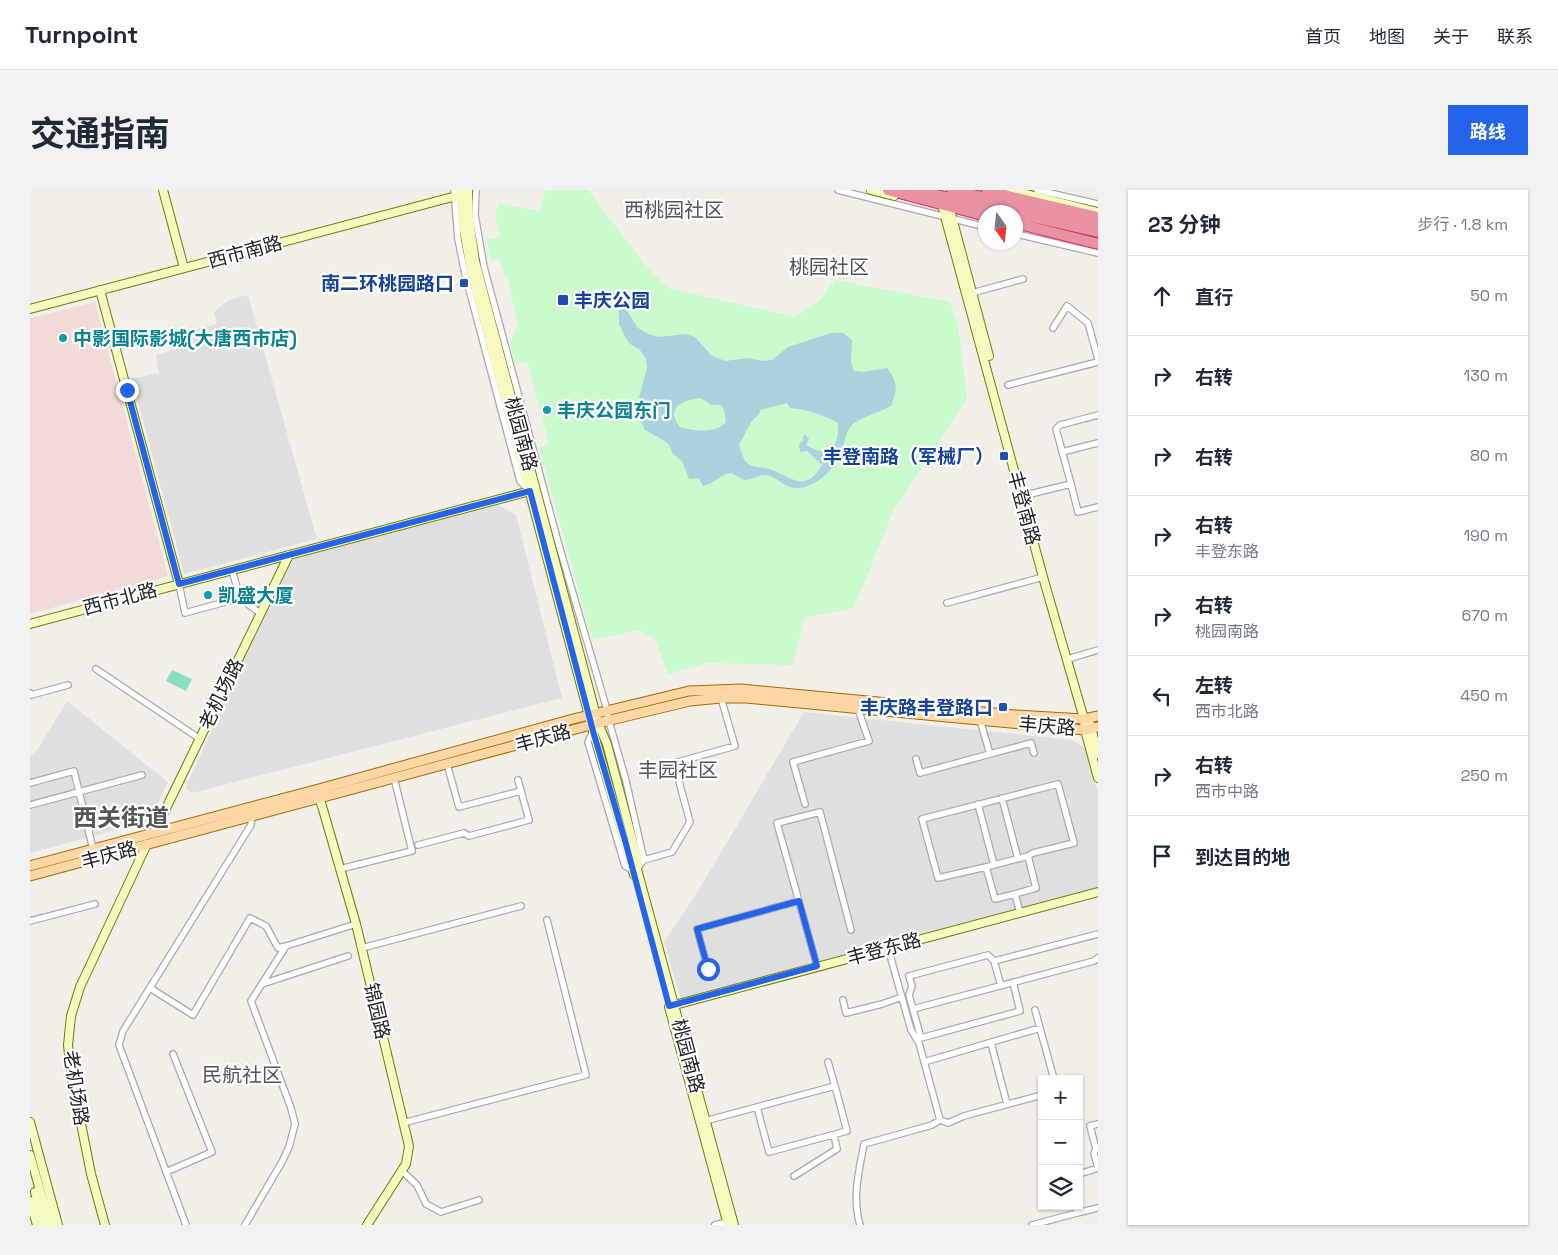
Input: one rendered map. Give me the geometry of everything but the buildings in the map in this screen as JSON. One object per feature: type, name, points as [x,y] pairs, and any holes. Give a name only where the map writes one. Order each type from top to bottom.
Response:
[{"type":"highway","points":[[888,190],[978,215]]},
{"type":"highway","points":[[914,190],[980,205]]},
{"type":"highway","points":[[952,190],[1077,224],[1098,232]]},
{"type":"highway","points":[[984,190],[1065,209],[1098,214]]},
{"type":"highway","points":[[1023,215],[1077,224],[1098,223]]},
{"type":"highway","points":[[1023,226],[1098,244]]},
{"type":"main road","name":"丰庆路","points":[[30,876],[252,817],[317,794],[394,778],[447,764],[594,722],[608,710],[689,691],[720,688],[741,689],[1015,715],[1090,718]]},
{"type":"main road","name":"丰庆路","points":[[30,866],[594,722],[609,721],[690,702],[721,698],[746,698],[980,720],[1092,728]]},
{"type":"street","points":[[163,190],[184,268]]},
{"type":"street","name":"桃园南路","points":[[468,190],[469,218],[475,261],[594,722]]},
{"type":"street","points":[[476,190],[475,215],[484,267],[558,542],[608,710],[609,721],[626,781],[644,860]]},
{"type":"street","points":[[838,190],[948,214],[978,216]]},
{"type":"street","points":[[871,190],[978,224]]},
{"type":"street","points":[[1010,190],[1098,214]]},
{"type":"street","points":[[1037,190],[1098,204]]},
{"type":"street","name":"西市南路","points":[[30,310],[457,193]]},
{"type":"street","name":"桃园南路","points":[[457,193],[471,271],[594,722],[607,744],[638,861],[635,870],[729,1224]]},
{"type":"street","name":"丰登南路","points":[[948,214],[972,293],[1071,658],[1090,718],[1098,754]]},
{"type":"street","name":"丰登南路","points":[[948,214],[1043,577],[1090,718]]},
{"type":"street","points":[[1023,236],[1098,253]]},
{"type":"street","points":[[972,293],[1023,280]]},
{"type":"street","points":[[100,290],[179,584],[185,613],[240,598]]},
{"type":"street","points":[[1008,385],[1098,361],[1088,323],[1067,306],[1053,328]]},
{"type":"street","points":[[1098,415],[1060,424],[1056,429],[1078,512],[1098,507]]},
{"type":"street","points":[[1062,452],[1098,443]]},
{"type":"street","points":[[1026,495],[1070,484]]},
{"type":"street","name":"西市北路","points":[[30,624],[530,491]]},
{"type":"street","name":"老机场路","points":[[154,833],[289,555]]},
{"type":"street","points":[[232,570],[240,598],[261,614]]},
{"type":"street","points":[[948,603],[1043,577]]},
{"type":"street","points":[[1071,658],[1098,650]]},
{"type":"street","points":[[96,669],[200,739]]},
{"type":"street","points":[[30,693],[30,695],[68,685]]},
{"type":"street","points":[[594,722],[588,742],[625,866],[635,870],[644,860],[672,852],[690,822],[674,763],[734,746],[721,698]]},
{"type":"street","points":[[805,804],[793,762],[869,741],[858,709]]},
{"type":"street","points":[[980,720],[990,754]]},
{"type":"street","name":"丰登南路","points":[[1092,728],[1098,778]]},
{"type":"street","points":[[916,759],[920,774],[1032,744],[1034,753]]},
{"type":"street","points":[[447,764],[458,807],[521,790]]},
{"type":"street","points":[[30,783],[74,770],[94,849]]},
{"type":"street","points":[[30,805],[142,775]]},
{"type":"street","points":[[340,869],[412,851],[394,778]]},
{"type":"street","points":[[418,845],[464,833],[469,836],[529,820],[518,780]]},
{"type":"street","points":[[1058,784],[1074,843],[1033,853],[1018,859],[938,878],[922,819],[978,804],[1058,784]]},
{"type":"street","name":"锦园路","points":[[317,794],[356,924],[409,1146],[406,1164],[368,1225]]},
{"type":"street","points":[[1002,798],[1018,859]]},
{"type":"street","points":[[978,804],[994,865]]},
{"type":"street","points":[[817,966],[777,823],[820,812],[851,930]]},
{"type":"street","points":[[186,1225],[119,1045],[123,1031],[251,825],[252,817]]},
{"type":"street","name":"老机场路","points":[[105,1225],[91,1174],[71,1074],[68,1045],[71,1016],[80,987],[147,844]]},
{"type":"street","points":[[986,867],[995,899],[1015,894],[1036,888],[1028,856]]},
{"type":"street","name":"丰登东路","points":[[672,1006],[1098,892]]},
{"type":"street","points":[[1015,894],[1020,913]]},
{"type":"street","points":[[708,969],[697,929],[799,901]]},
{"type":"street","points":[[30,921],[95,904]]},
{"type":"street","points":[[362,948],[522,906]]},
{"type":"street","points":[[150,988],[193,1014],[250,918],[266,926],[278,948],[356,924]]},
{"type":"street","points":[[403,1123],[586,1075],[546,920]]},
{"type":"street","points":[[994,961],[1098,934]]},
{"type":"street","points":[[245,1225],[282,1162],[295,1124],[291,1108],[250,1001],[286,946]]},
{"type":"street","points":[[888,948],[911,1030],[919,1043],[940,1120]]},
{"type":"street","points":[[1001,986],[994,961],[988,955],[909,976],[912,986],[909,995],[921,1038],[1020,1011],[1013,982]]},
{"type":"street","points":[[262,984],[348,956]]},
{"type":"street","points":[[913,1009],[1094,961],[1098,958]]},
{"type":"street","points":[[843,1000],[846,1013],[902,997]]},
{"type":"street","name":"桃园南路","points":[[672,1006],[706,1121],[729,1224]]},
{"type":"street","points":[[1035,1010],[1053,1075]]},
{"type":"street","points":[[924,1062],[1040,1028]]},
{"type":"street","points":[[991,1043],[1007,1104]]},
{"type":"street","points":[[166,1172],[212,1152],[173,1054]]},
{"type":"street","points":[[757,1107],[769,1152],[846,1131],[828,1062]]},
{"type":"street","points":[[706,1121],[835,1086]]},
{"type":"street","points":[[860,1225],[856,1201],[864,1144],[932,1125],[940,1120],[948,1122],[957,1120],[964,1116],[1038,1095]]},
{"type":"street","points":[[30,1122],[58,1225]]},
{"type":"street","points":[[1083,1173],[1098,1168],[1094,1153],[1096,1148],[1090,1126],[1098,1124]]},
{"type":"street","points":[[794,1176],[837,1149],[834,1135]]},
{"type":"street","points":[[30,1155],[50,1225]]},
{"type":"street","points":[[402,1171],[417,1185],[426,1204],[442,1212],[479,1200]]},
{"type":"street","points":[[30,1173],[44,1225]]},
{"type":"street","points":[[30,1201],[37,1225]]},
{"type":"street","points":[[1032,1225],[1098,1208]]},
{"type":"street","points":[[715,1225],[729,1224]]},
{"type":"shaded area","points":[[248,295],[317,539],[184,574],[132,379],[159,373],[156,355],[168,352],[193,330],[217,324],[214,312],[229,300]]},
{"type":"shaded area","points":[[95,302],[168,576],[30,614],[30,318]]},
{"type":"shaded area","points":[[498,505],[516,515],[562,698],[192,793],[185,788],[294,558]]},
{"type":"shaded area","points":[[67,701],[168,782],[149,821],[30,853],[30,756],[38,749]]},
{"type":"shaded area","points":[[804,712],[1072,740],[1086,749],[1098,794],[1098,890],[681,1001],[664,942],[697,893]]},
{"type":"green space","name":"丰庆公园","points":[[546,190],[588,190],[643,262],[668,288],[795,317],[821,299],[835,280],[950,302],[958,324],[967,399],[893,512],[854,608],[804,618],[793,665],[707,663],[668,674],[654,638],[640,630],[592,640],[539,447],[549,444],[527,361],[515,364],[510,342],[518,325],[507,276],[505,276],[499,258],[490,261],[487,239],[500,237],[495,214],[500,203],[539,211]]},
{"type":"green space","points":[[172,670],[192,679],[186,691],[166,681]]},
{"type":"water","points":[[626,309],[638,328],[648,334],[659,337],[686,334],[695,337],[711,355],[725,361],[749,358],[762,361],[772,360],[788,347],[831,333],[843,333],[852,340],[851,362],[854,371],[863,372],[887,368],[896,386],[891,406],[853,424],[847,433],[836,463],[820,480],[806,487],[793,488],[766,475],[744,480],[731,473],[703,486],[699,478],[689,479],[682,461],[673,454],[665,441],[645,430],[638,415],[637,405],[647,368],[646,359],[640,350],[630,344],[626,338],[619,324],[619,310]],"holes":[[[701,398],[711,405],[721,405],[726,422],[722,426],[711,430],[692,430],[680,427],[674,414],[675,410],[683,403]],[[787,403],[790,408],[815,413],[838,423],[837,439],[831,449],[826,451],[814,449],[806,445],[809,439],[805,434],[803,437],[803,441],[799,444],[800,452],[807,451],[822,465],[816,474],[804,481],[797,481],[769,469],[750,465],[744,459],[739,445],[751,422],[759,414],[760,410]]]},
{"type":"place","name":"南二环桃园路口","points":[[464,283]]},
{"type":"place","name":"丰庆公园","points":[[563,300]]},
{"type":"place","name":"中影国际影城(大唐西市店)","points":[[63,338]]},
{"type":"place","name":"丰庆公园东门","points":[[547,410]]},
{"type":"place","name":"丰登南路（军械厂）","points":[[1004,456]]},
{"type":"place","name":"凯盛大厦","points":[[208,595]]},
{"type":"place","name":"丰庆路丰登路口","points":[[1003,707]]},
{"type":"district","name":"西桃园社区","points":[[674,210]]},
{"type":"district","name":"桃园社区","points":[[829,267]]},
{"type":"district","name":"丰园社区","points":[[678,770]]},
{"type":"district","name":"西关街道","points":[[121,817]]},
{"type":"district","name":"民航社区","points":[[242,1075]]},
{"type":"route","points":[[127,390],[179,584],[530,491],[593,731],[626,844],[669,1006],[817,966],[799,901],[697,929],[708,969]]}]
